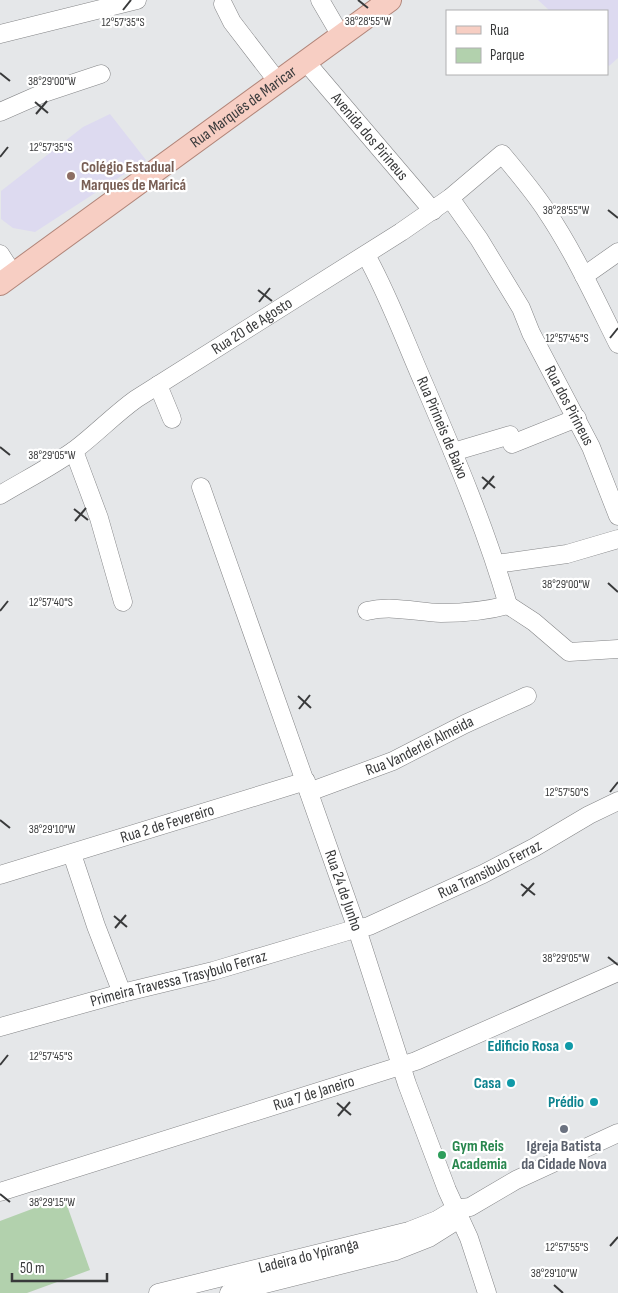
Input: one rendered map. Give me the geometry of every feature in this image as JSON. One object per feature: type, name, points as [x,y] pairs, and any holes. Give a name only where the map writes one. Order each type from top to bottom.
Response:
[{"type":"main road","name":"Rua Marquês de Maricar","points":[[7,279],[390,0]]},
{"type":"street","points":[[0,34],[138,0]]},
{"type":"street","points":[[320,0],[341,36]]},
{"type":"street","points":[[223,4],[232,22],[278,82]]},
{"type":"street","name":"Avenida dos Pirineus","points":[[306,62],[433,211]]},
{"type":"street","points":[[0,112],[41,94],[101,74]]},
{"type":"street","name":"Rua 20 de Agosto","points":[[0,495],[74,451],[122,409],[158,385],[433,211],[502,154],[533,191],[584,276]]},
{"type":"street","name":"Rua dos Pirineus","points":[[450,198],[479,239],[517,301],[531,332],[591,447],[618,516]]},
{"type":"street","points":[[616,336],[584,276],[618,252]]},
{"type":"street","points":[[0,254],[7,279]]},
{"type":"street","name":"Rua Pirineis de Baixo","points":[[366,255],[387,294],[453,452],[496,564],[508,605]]},
{"type":"street","points":[[158,385],[172,419]]},
{"type":"street","points":[[453,452],[510,435],[512,444],[577,418]]},
{"type":"street","points":[[74,451],[99,518],[123,602]]},
{"type":"street","name":"Rua 24 de Junho","points":[[202,487],[308,786],[401,1066],[440,1173],[462,1212],[487,1293]]},
{"type":"street","points":[[496,564],[567,554],[618,540]]},
{"type":"street","points":[[367,611],[388,608],[441,613],[486,610],[508,605],[534,622],[569,652],[618,649]]},
{"type":"street","name":"Rua Vanderlei Almeida","points":[[308,786],[393,761],[465,724],[527,696]]},
{"type":"street","name":"Rua 2 de Fevereiro","points":[[0,876],[308,786]]},
{"type":"street","name":"Rua Transibulo Ferraz","points":[[357,929],[369,926],[483,874],[618,801]]},
{"type":"street","points":[[72,854],[96,926],[122,993]]},
{"type":"street","name":"Primeira Travessa Trasybulo Ferraz","points":[[0,1028],[122,993],[213,971],[357,929]]},
{"type":"street","name":"Rua 7 de Janeiro","points":[[0,1192],[303,1095],[401,1066],[618,972]]},
{"type":"street","name":"Ladeira do Ypiranga","points":[[158,1293],[411,1238],[429,1238],[462,1212],[516,1180],[618,1133]]},
{"type":"street","name":"Ladeira do Ypiranga","points":[[229,1293],[396,1251],[411,1238]]},
{"type":"shaded area","points":[[538,0],[618,0],[618,58],[608,65],[608,10],[549,10]]},
{"type":"shaded area","name":"Colégio Estadual Marques de Maricá","points":[[110,114],[146,160],[35,232],[13,228],[1,219],[1,191],[83,127]]},
{"type":"green space","points":[[64,1197],[90,1270],[27,1293],[0,1293],[0,1221]]},
{"type":"place","name":"Colégio Estadual Marques de Maricá","points":[[71,176]]},
{"type":"place","name":"Edificio Rosa","points":[[569,1046]]},
{"type":"place","name":"Casa","points":[[511,1083]]},
{"type":"place","name":"Prédio","points":[[594,1102]]},
{"type":"place","name":"Igreja Batista da Cidade Nova","points":[[564,1129]]},
{"type":"place","name":"Gym Reis Academia","points":[[442,1155]]}]
